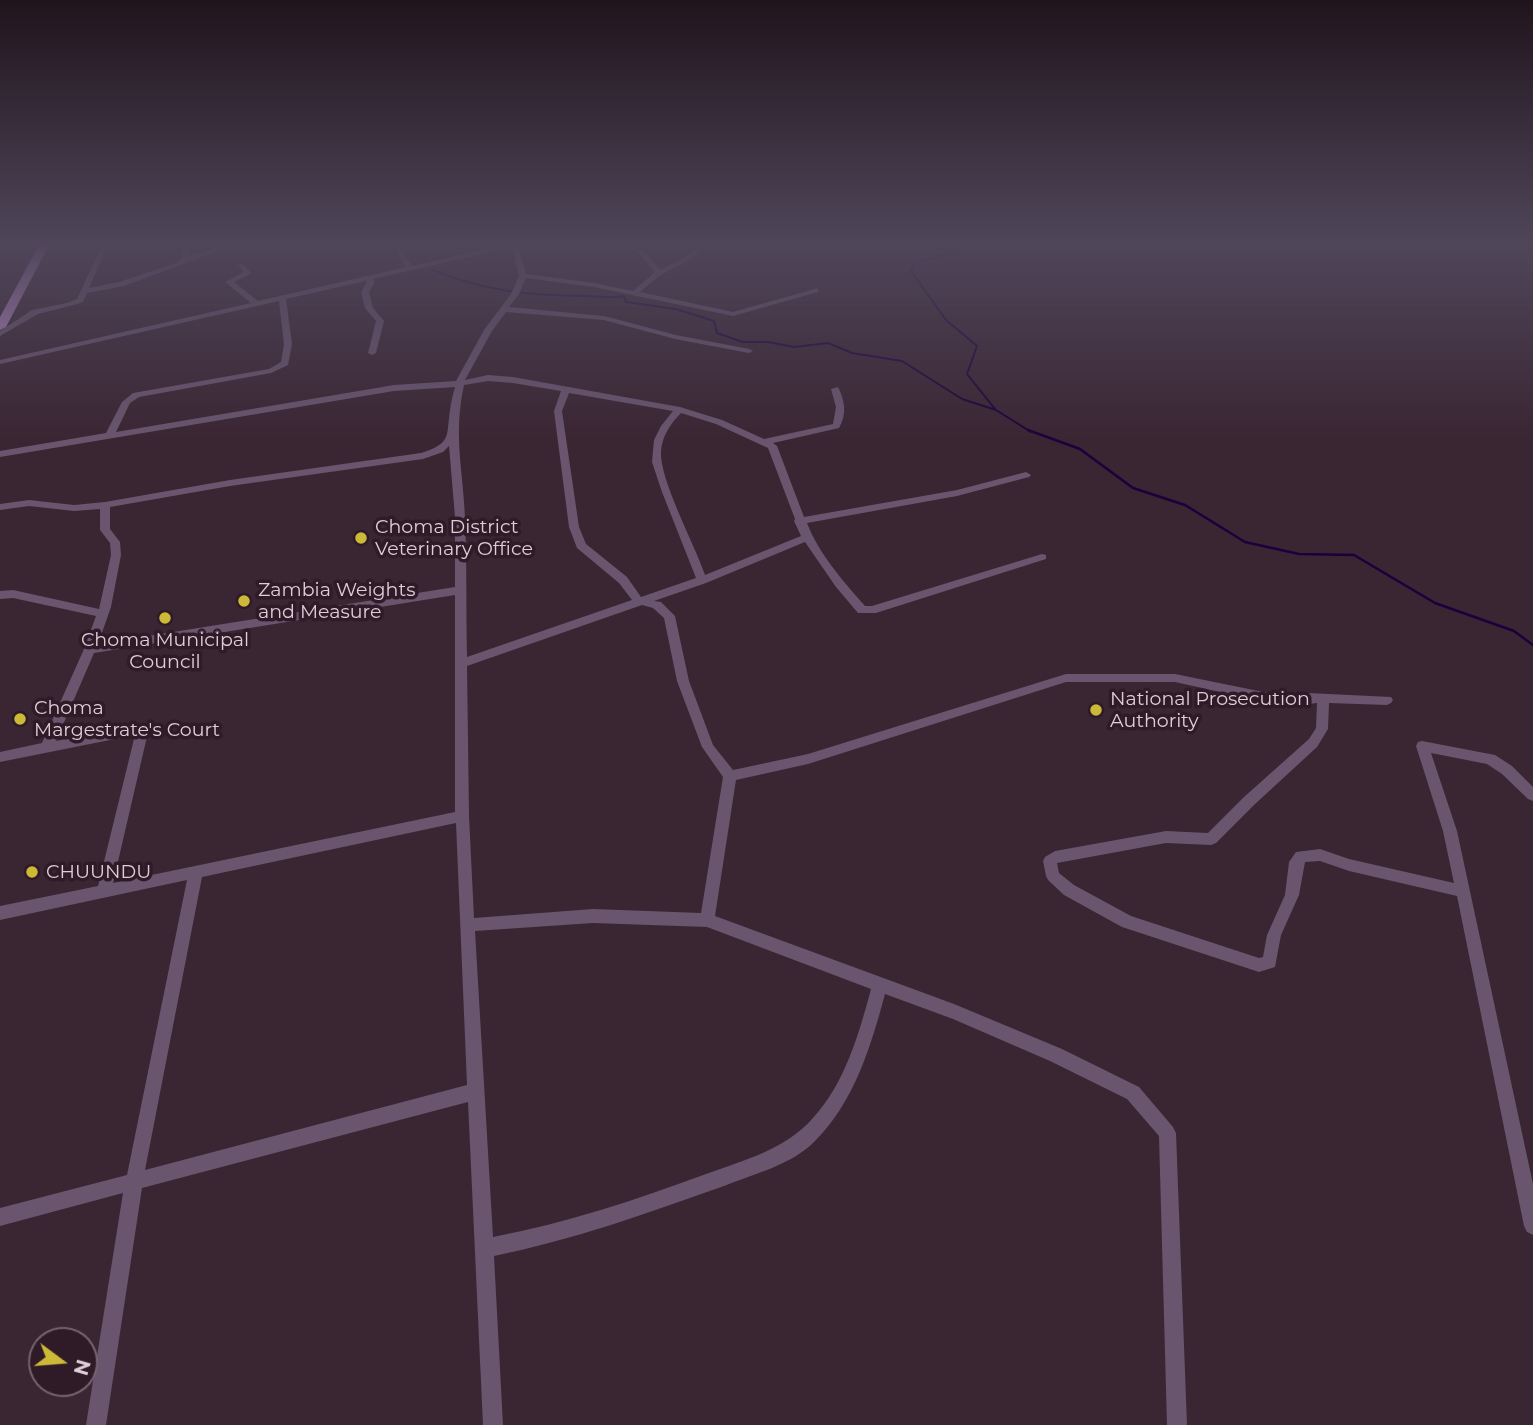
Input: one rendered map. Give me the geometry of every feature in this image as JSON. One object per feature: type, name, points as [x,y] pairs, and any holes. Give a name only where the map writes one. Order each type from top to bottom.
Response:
[{"type":"highway","points":[[0,327],[8,312]]},
{"type":"street","points":[[0,334],[40,312]]},
{"type":"street","points":[[0,362],[219,312]]},
{"type":"street","points":[[109,437],[126,402],[136,395],[271,371],[285,363],[288,344],[284,312]]},
{"type":"street","points":[[372,353],[380,321],[373,312]]},
{"type":"street","points":[[493,1425],[462,816],[460,517],[453,435],[459,384],[472,355],[501,312]]},
{"type":"street","points":[[531,312],[616,319],[675,337],[749,351]]},
{"type":"street","points":[[721,312],[733,314],[742,312]]},
{"type":"street","points":[[0,454],[394,388],[459,384],[488,378],[513,380],[680,410],[719,422],[772,446],[807,537],[862,610],[872,610],[1042,558]]},
{"type":"street","points":[[764,442],[836,426],[841,418],[841,401],[835,389]]},
{"type":"street","points":[[565,391],[558,411],[574,527],[581,547],[623,580],[637,600],[657,605],[669,616],[683,681],[708,747],[730,776],[707,920]]},
{"type":"street","points":[[680,410],[670,417],[660,436],[657,463],[702,580]]},
{"type":"street","points":[[0,506],[29,503],[74,508],[105,505],[230,483],[424,456],[440,450],[453,435]]},
{"type":"street","points":[[799,521],[957,493],[1026,475]]},
{"type":"street","points":[[46,748],[103,614],[116,548],[105,530],[105,505]]},
{"type":"street","points":[[463,663],[637,600],[702,580],[807,537]]},
{"type":"street","points":[[90,649],[461,590]]},
{"type":"street","points":[[0,595],[13,594],[103,614]]},
{"type":"street","points":[[730,776],[808,759],[1066,677],[1175,678],[1288,702],[1308,698],[1387,700]]},
{"type":"street","points":[[1322,699],[1322,729],[1312,743],[1211,839],[1166,837],[1055,856],[1050,861],[1053,876],[1069,890],[1128,922],[1259,965],[1270,962],[1274,935],[1292,895],[1296,862],[1300,856],[1320,855],[1349,865],[1462,891]]},
{"type":"street","points":[[0,757],[144,728],[104,889]]},
{"type":"street","points":[[1533,795],[1507,770],[1490,759],[1422,746],[1450,831],[1533,1226]]},
{"type":"street","points":[[0,913],[104,889],[462,816]]},
{"type":"street","points":[[96,1425],[134,1182],[196,872]]},
{"type":"street","points":[[468,925],[593,916],[707,920],[954,1012],[1056,1055],[1133,1093],[1167,1133],[1177,1425]]},
{"type":"street","points":[[485,1248],[538,1239],[663,1199],[778,1156],[797,1144],[823,1118],[845,1083],[867,1030],[880,985]]},
{"type":"street","points":[[0,1217],[477,1091]]},
{"type":"waterway","points":[[684,312],[714,321],[717,333],[743,342],[768,342],[794,347],[828,343],[852,353],[902,361],[962,399],[996,410],[1031,432]]},
{"type":"waterway","points":[[940,312],[977,346],[967,374],[995,409]]},
{"type":"waterway","points":[[1028,430],[1080,449],[1133,488],[1185,505],[1245,542],[1299,554],[1354,555],[1435,603],[1514,631],[1533,645]]},
{"type":"place","name":"Choma District Veterinary Office","points":[[361,538]]},
{"type":"place","name":"Zambia Weights and Measure","points":[[244,601]]},
{"type":"place","name":"Choma Municipal Council","points":[[165,618]]},
{"type":"place","name":"National Prosecution Authority","points":[[1096,710]]},
{"type":"place","name":"Choma Margestrate's Court","points":[[20,719]]},
{"type":"place","name":"CHUUNDU","points":[[32,872]]}]
